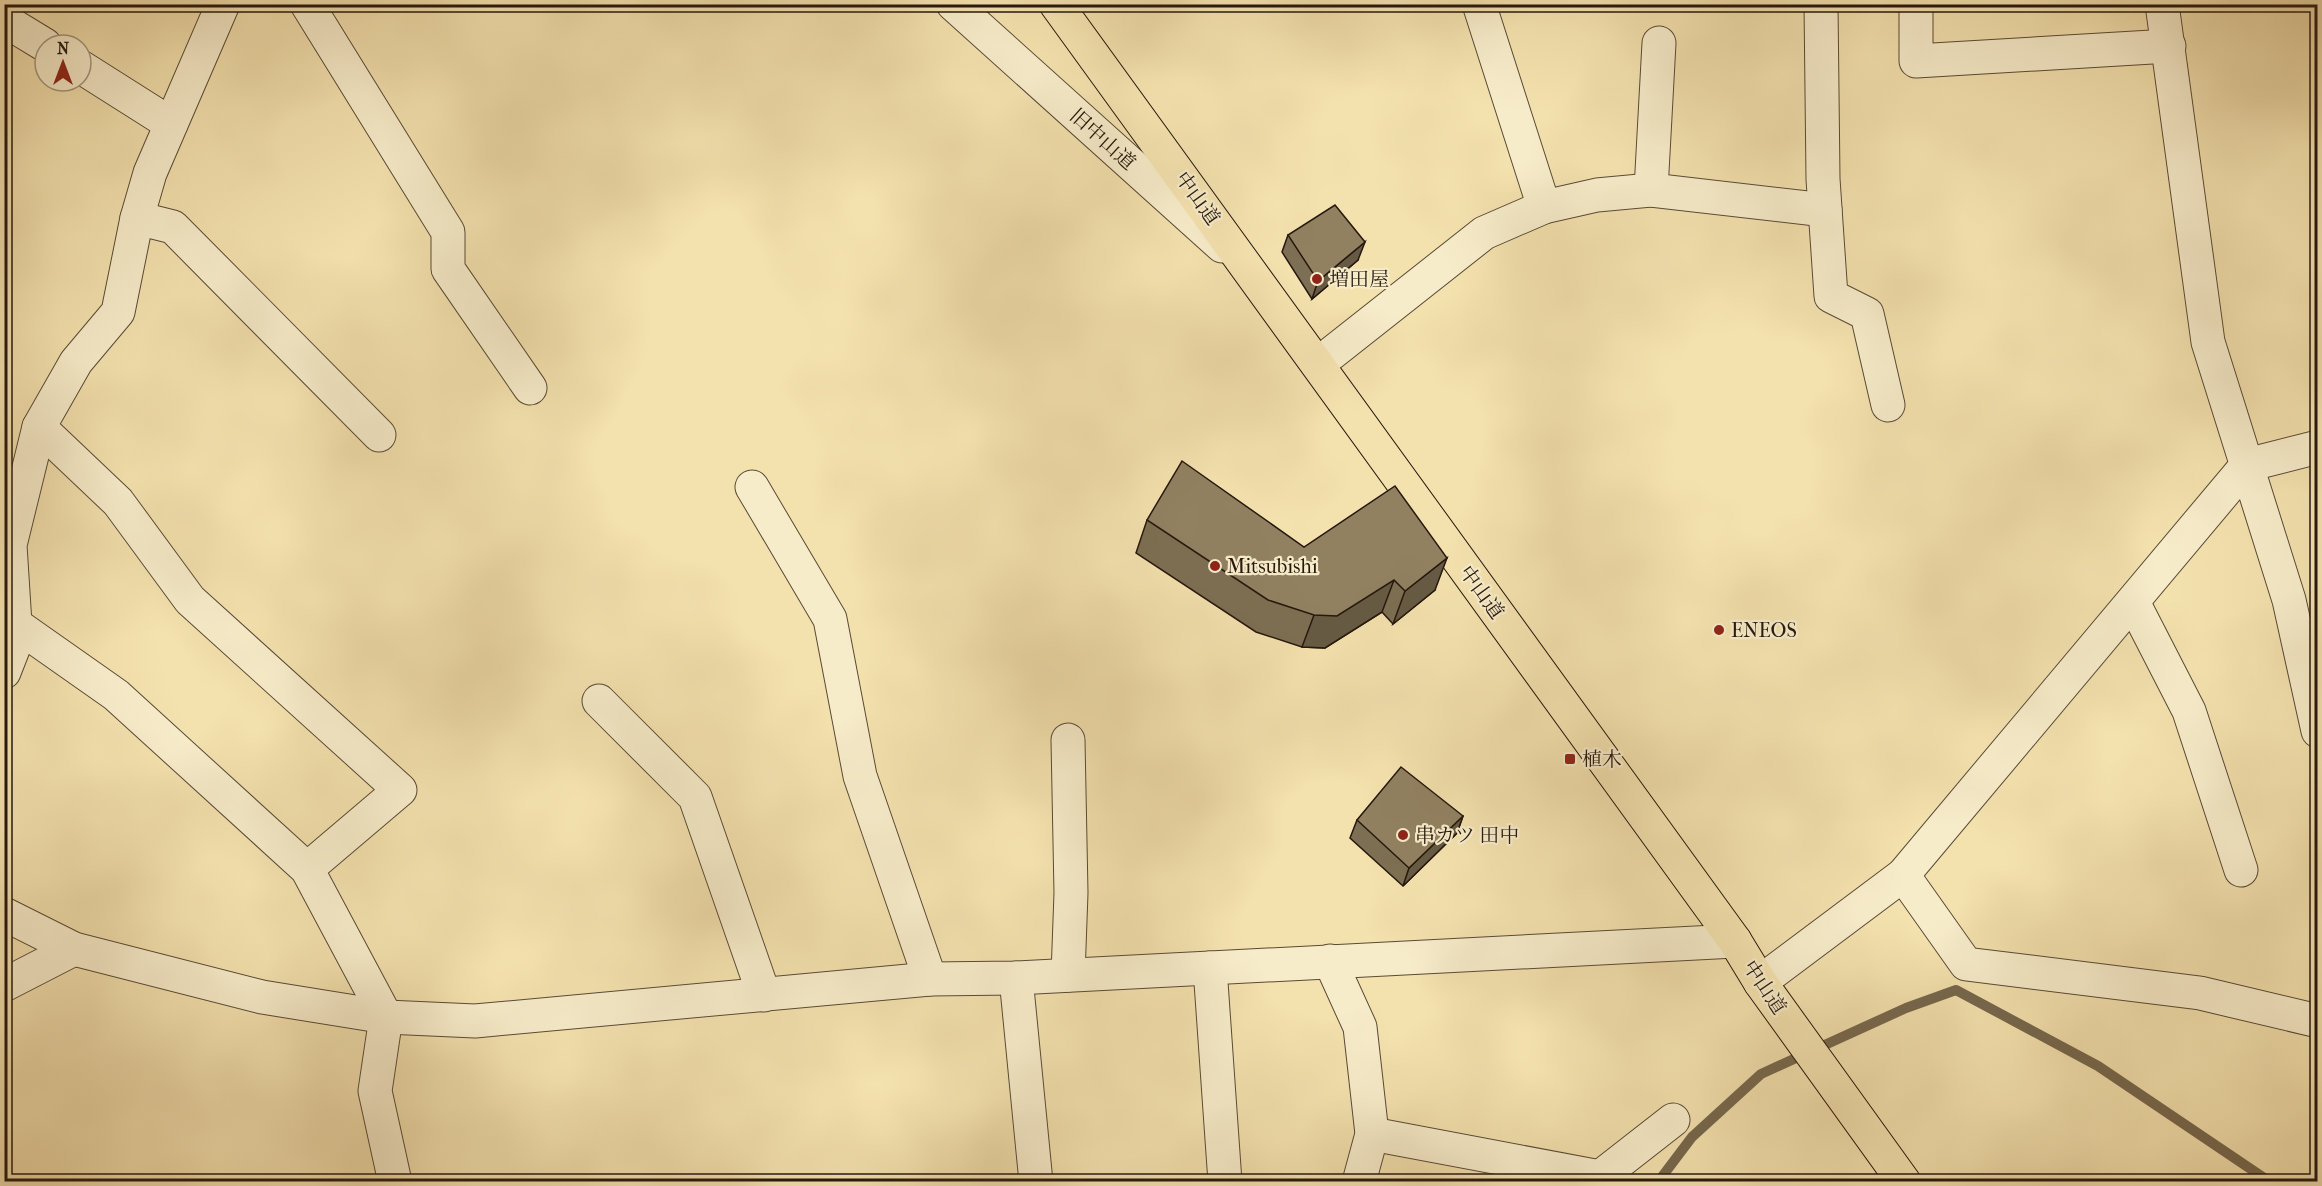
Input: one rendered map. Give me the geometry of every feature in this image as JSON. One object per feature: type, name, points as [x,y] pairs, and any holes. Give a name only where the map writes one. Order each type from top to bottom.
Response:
[{"type":"highway","name":"中山道","points":[[1056,4],[1735,941],[1760,982],[1904,1182]]},
{"type":"street","points":[[4,672],[13,649],[15,624],[10,545],[39,427],[76,362],[118,312],[137,218],[150,173],[223,4]]},
{"type":"street","points":[[307,4],[448,232],[448,268],[530,388]]},
{"type":"street","name":"旧中山道","points":[[953,4],[1252,273]]},
{"type":"street","points":[[1479,4],[1544,207]]},
{"type":"street","points":[[1821,4],[1825,210],[1831,296],[1867,314],[1888,405]]},
{"type":"street","points":[[1916,4],[1916,61],[2169,46]]},
{"type":"street","points":[[2162,4],[2208,342],[2289,600],[2318,731]]},
{"type":"street","points":[[4,20],[33,38]]},
{"type":"street","points":[[1651,190],[1659,43]]},
{"type":"street","points":[[93,75],[171,124]]},
{"type":"street","points":[[1318,364],[1485,233],[1544,207],[1596,195],[1651,190],[1825,210]]},
{"type":"street","points":[[137,218],[173,227],[379,435]]},
{"type":"street","points":[[39,427],[118,502],[190,600],[400,790],[307,869]]},
{"type":"street","points":[[1760,982],[1903,875],[2247,465],[2318,447]]},
{"type":"street","points":[[752,487],[830,619],[860,776],[930,979]]},
{"type":"street","points":[[2133,602],[2189,711],[2241,870]]},
{"type":"street","points":[[15,624],[116,695],[307,869],[386,1017],[375,1091],[395,1182]]},
{"type":"street","points":[[598,700],[695,797],[764,995]]},
{"type":"street","points":[[1068,740],[1071,893],[1068,975]]},
{"type":"street","points":[[1903,875],[1966,964],[2200,993],[2318,1021]]},
{"type":"street","points":[[4,914],[74,949],[262,998],[386,1017],[475,1021],[930,979],[1016,978],[1735,941]]},
{"type":"street","points":[[4,985],[74,949]]},
{"type":"street","points":[[1330,961],[1360,1027],[1372,1134],[1359,1182]]},
{"type":"street","points":[[1210,968],[1225,1182]]},
{"type":"street","points":[[1016,978],[1036,1182]]},
{"type":"street","points":[[1372,1134],[1600,1180],[1673,1120]]},
{"type":"building","points":[[1335,205],[1365,242],[1318,281],[1288,235]]},
{"type":"building","points":[[1182,461],[1304,547],[1395,486],[1447,558],[1405,591],[1394,580],[1337,616],[1314,615],[1268,600],[1147,520]]},
{"type":"building","name":"串カツ 田中","points":[[1401,767],[1463,816],[1409,868],[1357,820]]},
{"type":"waterway","points":[[1658,1182],[1692,1137],[1761,1074],[1906,1008],[1956,990],[2098,1066],[2270,1182]]},
{"type":"place","name":"増田屋","points":[[1317,279]]},
{"type":"place","name":"Mitsubishi","points":[[1215,566]]},
{"type":"place","name":"ENEOS","points":[[1719,630]]},
{"type":"place","name":"植木","points":[[1570,759]]},
{"type":"place","name":"串カツ 田中","points":[[1403,835]]}]
